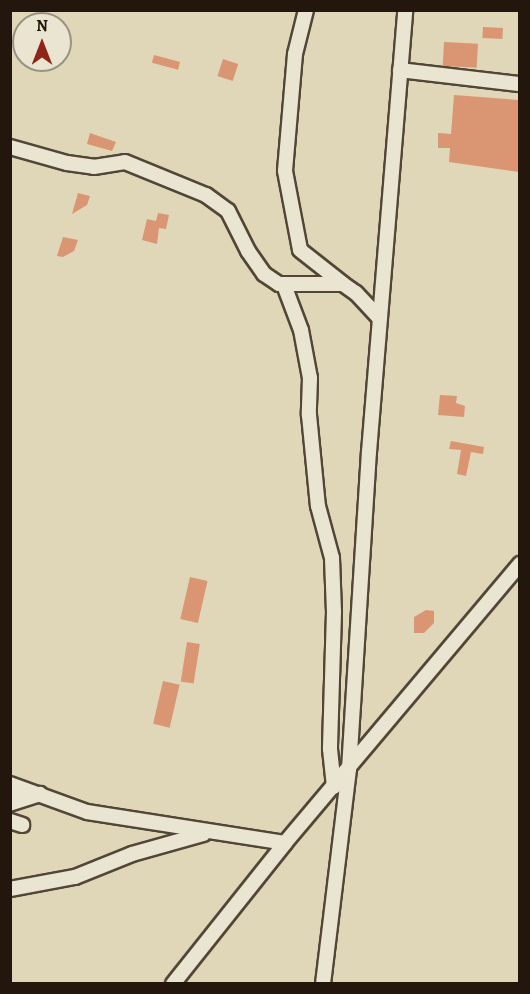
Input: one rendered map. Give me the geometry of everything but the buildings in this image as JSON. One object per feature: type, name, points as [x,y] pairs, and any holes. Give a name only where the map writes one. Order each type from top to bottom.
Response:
[{"type":"street","points":[[306,10],[295,54],[285,171],[300,250],[356,293],[378,317]]},
{"type":"street","points":[[323,984],[349,769],[358,592],[378,317],[405,10]]},
{"type":"street","points":[[400,70],[519,84]]},
{"type":"street","points":[[10,147],[94,167],[125,162],[206,195],[228,211],[248,251],[264,274],[284,285],[327,282],[344,284]]},
{"type":"street","points":[[284,285],[301,330],[310,378],[309,415],[318,506],[332,558],[334,612],[330,749],[334,787]]},
{"type":"street","points":[[173,984],[285,843],[519,564]]},
{"type":"street","points":[[10,784],[87,812],[285,843]]},
{"type":"street","points":[[10,798],[40,795]]},
{"type":"street","points":[[10,804],[40,795]]},
{"type":"street","points":[[10,889],[75,877],[132,854],[208,832]]}]
